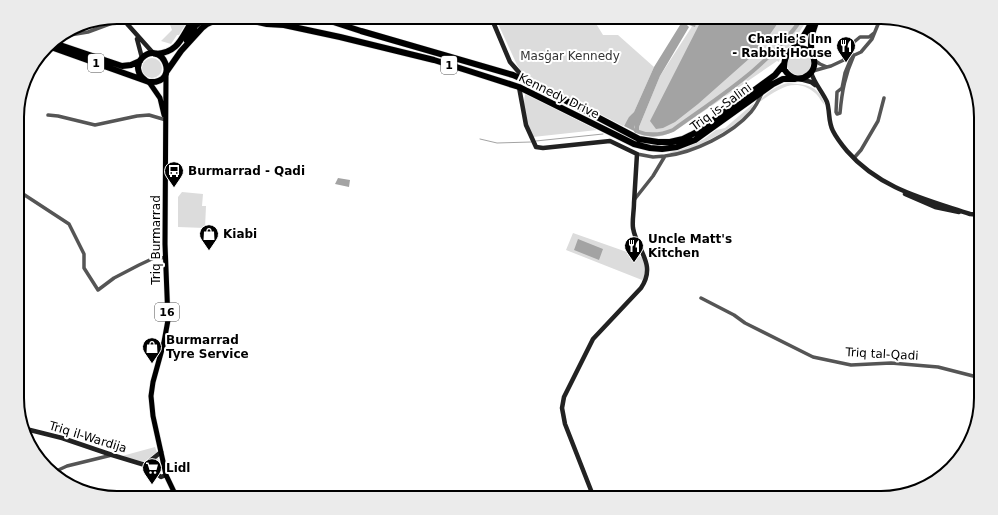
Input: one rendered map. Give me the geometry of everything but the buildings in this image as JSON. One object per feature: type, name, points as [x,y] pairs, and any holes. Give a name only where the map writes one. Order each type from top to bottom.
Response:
[{"type":"highway","name":"1","points":[[59,45],[122,66],[131,65],[141,60],[148,54],[167,53],[174,48],[190,24]]},
{"type":"highway","points":[[181,51],[197,24]]},
{"type":"highway","name":"Kennedy Drive","points":[[166,72],[181,51],[202,28],[209,24]]},
{"type":"highway","name":"Kennedy Drive","points":[[267,24],[293,27],[434,60],[519,87],[634,144]]},
{"type":"highway","points":[[281,24],[293,27]]},
{"type":"highway","name":"Kennedy Drive","points":[[338,24],[361,32],[504,72],[526,80],[639,139]]},
{"type":"highway","name":"1","points":[[784,64],[785,58],[799,42],[810,24]]},
{"type":"highway","points":[[812,71],[813,58],[810,45],[811,35],[815,24]]},
{"type":"highway","name":"1","points":[[54,48],[147,81],[158,82],[164,77],[166,72]]},
{"type":"highway","points":[[791,50],[801,48],[804,49],[813,58]]},
{"type":"highway","points":[[155,54],[160,56],[165,61],[166,72]]},
{"type":"highway","points":[[141,60],[138,65],[139,74],[147,81]]},
{"type":"highway","points":[[784,64],[784,69],[787,74],[797,79]]},
{"type":"highway","name":"Triq is-Salini","points":[[639,139],[670,142],[683,139],[691,135],[775,75],[784,64]]},
{"type":"highway","name":"1","points":[[797,79],[808,76],[812,71]]},
{"type":"highway","name":"Triq is-Salini","points":[[634,144],[662,149],[677,147],[695,140],[763,91],[783,79],[797,79]]},
{"type":"main road","name":"Triq Burmarrad","points":[[166,72],[165,258],[168,320],[151,396],[153,416],[166,475],[174,491]]},
{"type":"main road","name":"Triq Burmarrad","points":[[147,81],[160,98],[166,120]]},
{"type":"street","points":[[494,24],[510,62],[526,80]]},
{"type":"street","points":[[878,24],[872,39],[861,52],[831,66],[812,71],[813,80],[828,104],[832,130],[838,140],[854,158],[874,176],[901,190],[906,195],[935,207],[974,214]]},
{"type":"street","points":[[76,34],[88,32],[105,25]]},
{"type":"street","points":[[128,25],[155,54]]},
{"type":"street","points":[[844,59],[854,42],[860,37],[868,37],[875,32]]},
{"type":"street","points":[[136,35],[141,60]]},
{"type":"street","points":[[850,57],[842,88],[837,92],[837,114],[840,113],[842,94],[847,72],[854,55]]},
{"type":"street","points":[[813,58],[820,64],[827,67]]},
{"type":"street","points":[[504,72],[510,66],[510,62]]},
{"type":"street","points":[[797,79],[811,82],[818,87]]},
{"type":"street","points":[[519,87],[526,125],[536,146],[544,148],[610,141],[637,154],[653,157],[682,153],[703,145],[726,132],[752,111],[763,91]]},
{"type":"street","points":[[854,158],[861,150],[878,121],[884,98]]},
{"type":"street","points":[[48,115],[95,125],[149,115],[166,120]]},
{"type":"street","points":[[591,491],[565,424],[563,401],[593,339],[641,288],[646,280],[648,271],[646,261],[635,238],[633,226],[637,154]]},
{"type":"street","points":[[634,200],[653,176],[665,156]]},
{"type":"street","points":[[24,195],[69,224],[84,254],[84,268],[98,290],[114,278],[139,265],[156,257],[165,258]]},
{"type":"street","name":"Triq tal-Qadi","points":[[701,298],[734,315],[745,323],[813,357],[851,365],[891,363],[938,367],[974,376]]},
{"type":"street","name":"Triq il-Wardija","points":[[30,430],[62,438],[112,455],[145,464],[160,477],[166,475]]},
{"type":"street","points":[[145,464],[161,452]]},
{"type":"street","points":[[58,470],[67,466],[112,455]]},
{"type":"green space","points":[[170,24],[185,25],[171,44],[161,41],[172,30]]},
{"type":"green space","name":"Masġar Kennedy","points":[[498,24],[596,24],[603,35],[618,35],[654,67],[634,112],[623,126],[528,77],[517,65]]},
{"type":"green space","points":[[693,24],[804,24],[791,45],[782,52],[779,62],[777,61],[675,131],[657,137],[639,133],[639,127],[660,76]]},
{"type":"green space","points":[[799,51],[804,52],[810,58],[810,68],[804,74],[799,75],[794,74],[788,68],[787,63],[788,58],[794,52]]},
{"type":"green space","points":[[148,58],[156,58],[162,64],[162,72],[156,78],[148,78],[142,72],[142,64]]},
{"type":"green space","points":[[788,83],[806,85],[815,89],[819,93],[825,105],[815,93],[800,85],[792,85],[778,90],[758,103],[771,90]]},
{"type":"green space","name":"Masġar Kennedy","points":[[525,94],[597,130],[533,137],[526,116],[524,105]]},
{"type":"green space","points":[[754,103],[741,119],[718,135],[692,148],[671,155],[670,152],[683,149],[704,139],[716,130],[725,128]]},
{"type":"green space","points":[[182,192],[203,194],[202,206],[206,206],[205,228],[178,227],[178,197]]},
{"type":"green space","points":[[573,233],[644,258],[646,276],[642,280],[566,250]]},
{"type":"green space","points":[[155,447],[157,452],[144,462],[122,456]]},
{"type":"green space","points":[[158,457],[161,472],[158,473],[149,464]]},
{"type":"shaded area","points":[[681,24],[686,24],[689,27],[660,76],[639,127],[639,133],[635,131],[635,125],[634,131],[624,126],[634,112],[654,67]]},
{"type":"shaded area","points":[[686,24],[696,24],[695,27]]},
{"type":"shaded area","points":[[699,24],[777,24],[759,50],[698,104],[675,122],[663,128],[656,129],[650,121]]},
{"type":"shaded area","points":[[338,178],[350,180],[349,187],[335,184]]},
{"type":"shaded area","points":[[578,239],[603,249],[599,260],[574,250]]},
{"type":"waterway","points":[[636,129],[636,131],[641,133],[650,134],[659,134],[673,130],[743,79],[775,51],[798,24]]},
{"type":"waterway","points":[[536,141],[603,134]]},
{"type":"waterway","points":[[480,139],[497,143],[531,142]]},
{"type":"place","name":"Charlie's Inn - Rabbit House","points":[[846,63]]},
{"type":"place","name":"Burmarrad - Qadi","points":[[174,188]]},
{"type":"place","name":"Kiabi","points":[[209,251]]},
{"type":"place","name":"Uncle Matt's Kitchen","points":[[634,263]]},
{"type":"place","name":"Burmarrad Tyre Service","points":[[152,364]]},
{"type":"place","name":"Lidl","points":[[152,485]]}]
